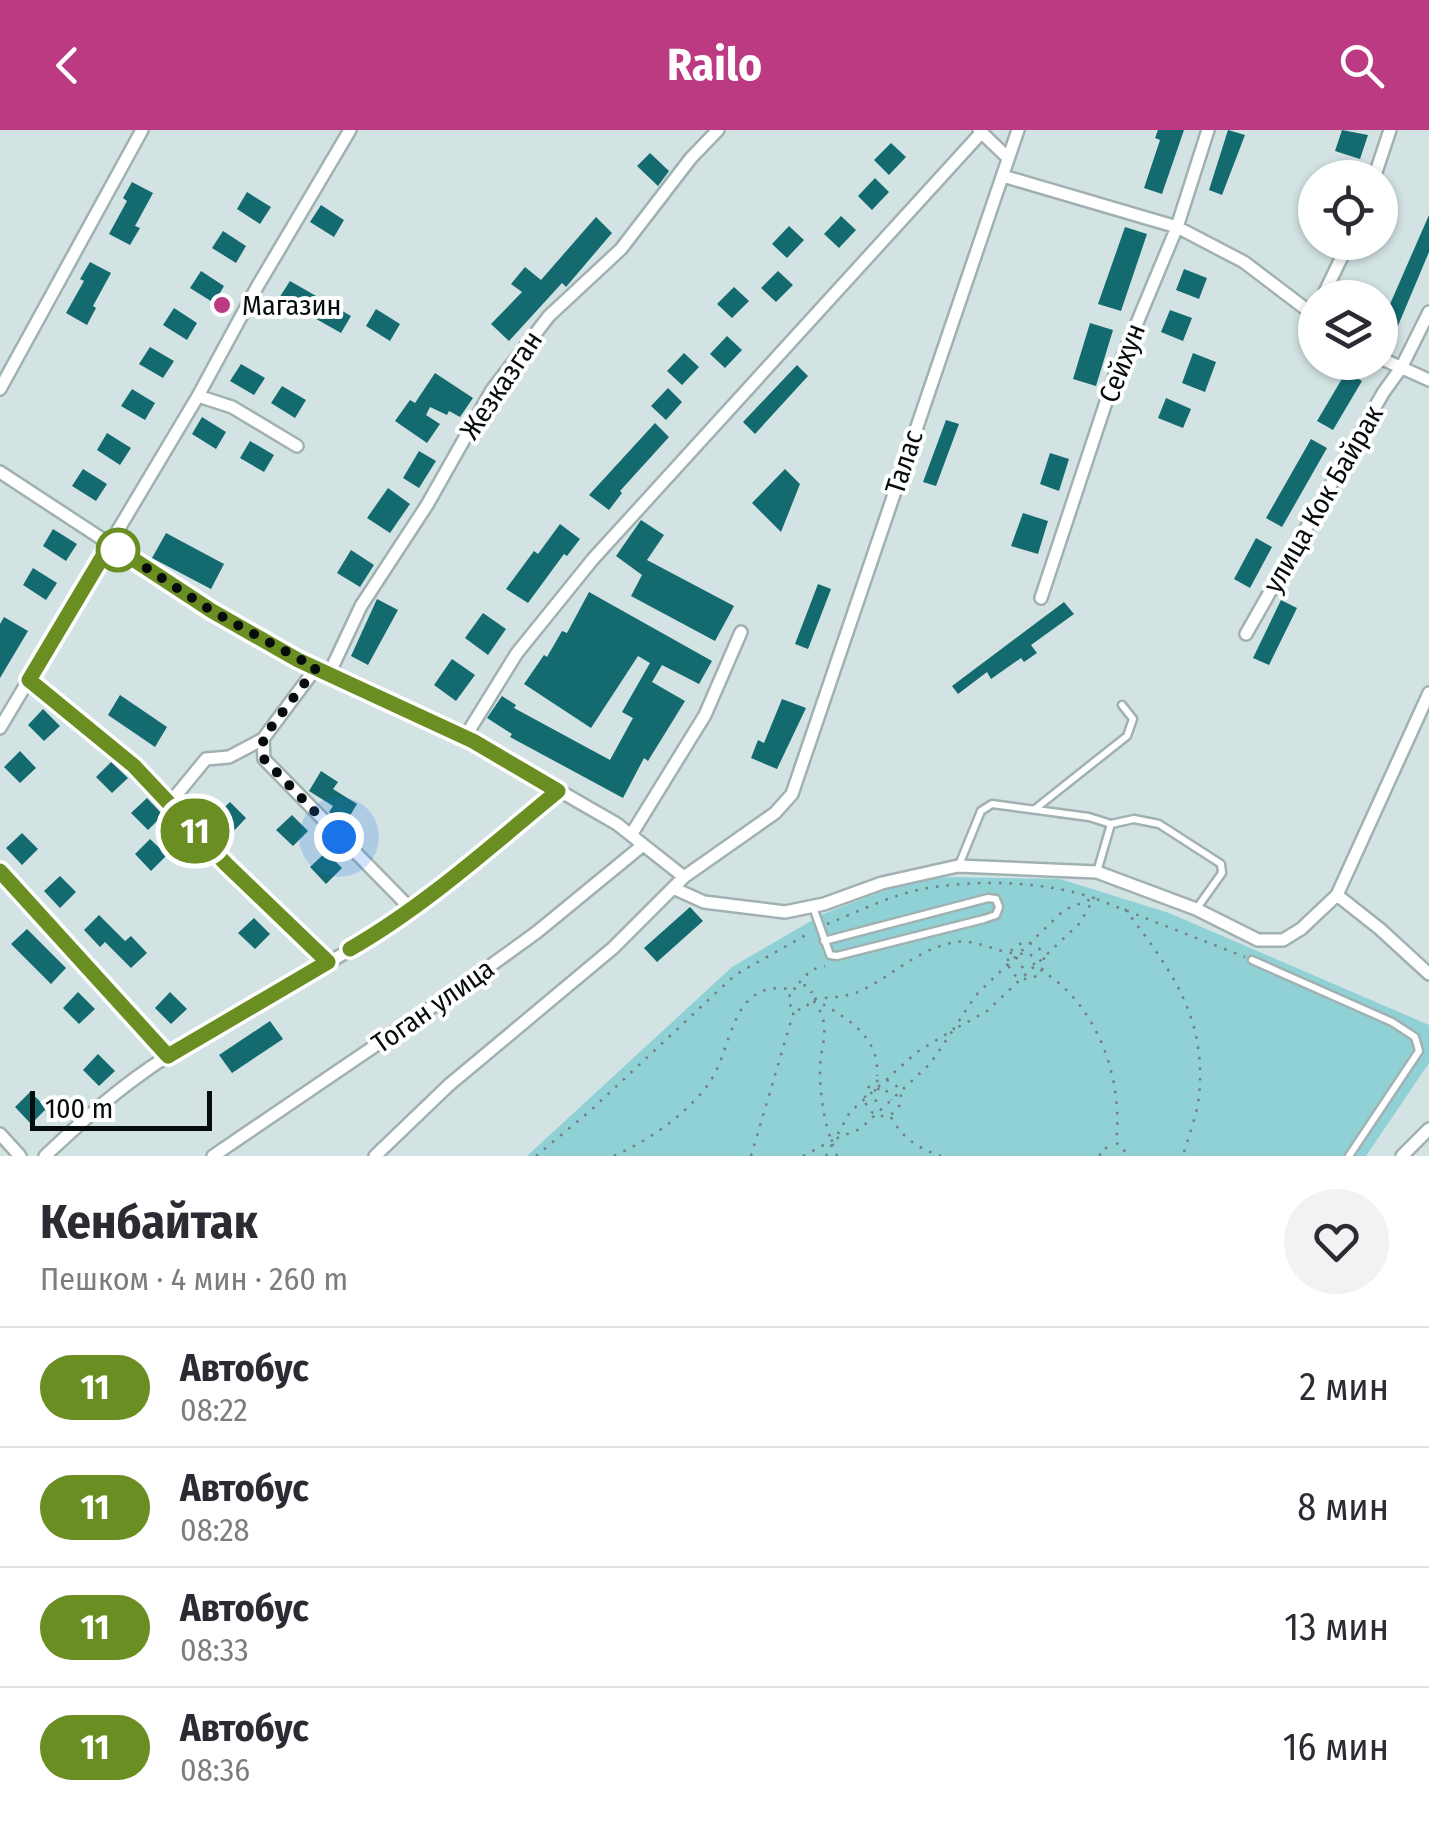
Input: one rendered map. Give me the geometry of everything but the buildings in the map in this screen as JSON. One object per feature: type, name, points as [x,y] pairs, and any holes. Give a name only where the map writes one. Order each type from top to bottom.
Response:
[{"type":"street","points":[[0,388],[142,130]]},
{"type":"street","points":[[0,728],[198,396],[350,130]]},
{"type":"street","name":"Жезказган","points":[[329,674],[361,606],[427,505],[492,390],[549,316],[621,249],[691,158],[718,130]]},
{"type":"street","name":"Талас","points":[[684,877],[775,813],[792,794],[1018,130]]},
{"type":"street","name":"Сейхун","points":[[1041,598],[1114,378],[1177,227],[1208,130]]},
{"type":"street","points":[[1380,160],[1390,130]]},
{"type":"street","points":[[465,737],[518,653],[593,559],[980,131],[1008,158]]},
{"type":"street","points":[[1003,176],[1177,227],[1244,262],[1298,302]]},
{"type":"street","name":"улица Кок Байрак","points":[[1246,634],[1382,394],[1401,368],[1429,312]]},
{"type":"street","points":[[1398,367],[1429,380]]},
{"type":"street","points":[[198,396],[232,407],[298,446]]},
{"type":"street","points":[[0,472],[212,611],[316,668],[465,737],[617,824],[684,877],[613,948],[450,1085],[375,1156]]},
{"type":"street","points":[[631,835],[705,715],[741,632]]},
{"type":"street","points":[[169,804],[206,759],[229,757],[263,738],[316,668]]},
{"type":"street","points":[[29,680],[134,766],[328,962]]},
{"type":"street","points":[[674,888],[704,902],[784,912],[813,908],[882,883],[958,866],[1097,872],[1196,909],[1258,940],[1282,940],[1301,929],[1337,895],[1429,693]]},
{"type":"street","points":[[263,738],[264,759],[410,908]]},
{"type":"street","points":[[45,1156],[87,1116],[168,1056],[373,936],[558,791]]},
{"type":"street","name":"Тоган улица","points":[[213,1156],[458,990],[644,845]]},
{"type":"street","points":[[0,871],[168,1056]]},
{"type":"street","points":[[1337,895],[1429,974]]},
{"type":"street","points":[[1402,1156],[1429,1129]]},
{"type":"street","points":[[0,1134],[20,1156]]},
{"type":"lane","points":[[1034,810],[1127,736],[1133,720],[1122,705]]},
{"type":"lane","points":[[958,866],[981,810],[992,804],[1112,824],[1134,819],[1159,824],[1221,864],[1222,872],[1196,909]]},
{"type":"lane","points":[[1097,872],[1112,824]]},
{"type":"lane","points":[[813,908],[824,941],[830,954],[836,956],[984,920],[996,915],[998,907],[996,899],[988,898],[824,941]]},
{"type":"lane","points":[[1252,960],[1392,1022],[1415,1037],[1419,1052],[1349,1156]]},
{"type":"path","points":[[536,1156],[735,975],[819,927],[922,889],[965,885],[1070,890],[1252,960]]},
{"type":"path","points":[[803,1156],[860,1129],[930,1064],[976,995],[1016,955],[1064,910],[1094,898]]},
{"type":"path","points":[[826,1156],[850,1112],[917,1052],[987,1011],[1080,923],[1094,898]]},
{"type":"path","points":[[1124,908],[1172,971],[1200,1040],[1199,1099],[1183,1156]]},
{"type":"path","points":[[813,999],[863,990],[924,952],[955,941],[982,943],[1016,955],[1028,953],[1034,957],[1033,968]]},
{"type":"path","points":[[1028,944],[1036,945],[1044,958],[1042,971],[1022,978],[1010,973],[1008,952],[1015,945],[1028,944]]},
{"type":"path","points":[[1016,955],[1022,968],[1042,971],[1075,1001],[1094,1028],[1108,1057],[1116,1090],[1116,1143]]},
{"type":"path","points":[[798,986],[810,970],[825,966]]},
{"type":"path","points":[[614,1156],[670,1123],[708,1084],[728,1048],[738,1011],[752,994],[806,985],[822,1014],[826,1034],[820,1065],[822,1104],[836,1156]]},
{"type":"path","points":[[790,990],[789,1004],[795,1010]]},
{"type":"path","points":[[795,1010],[810,1006],[813,999]]},
{"type":"path","points":[[813,999],[852,1020],[870,1042],[878,1064],[877,1079],[865,1098],[869,1110],[876,1114],[892,1113],[902,1100],[900,1092],[894,1083],[877,1079]]},
{"type":"path","points":[[751,1156],[795,1010]]},
{"type":"path","points":[[871,1084],[876,1103],[887,1103]]},
{"type":"path","points":[[875,1089],[885,1088],[896,1128],[912,1143],[941,1156]]},
{"type":"path","points":[[1100,1156],[1100,1151],[1116,1143]]},
{"type":"path","points":[[1116,1143],[1127,1156]]},
{"type":"shaded area","points":[[1060,879],[1169,913],[1429,1025],[1429,1063],[1366,1156],[527,1156],[732,967],[823,914],[912,880]]},
{"type":"bus line","name":"11","points":[[0,871],[168,1056],[328,962],[226,864],[134,766],[29,680],[110,544],[212,611],[298,660],[473,741],[558,791],[462,870],[350,949]]},
{"type":"place","name":"Магазин","points":[[222,305]]},
{"type":"route","points":[[118,550],[110,544],[212,611],[316,668],[263,738],[264,759],[339,837]]}]
